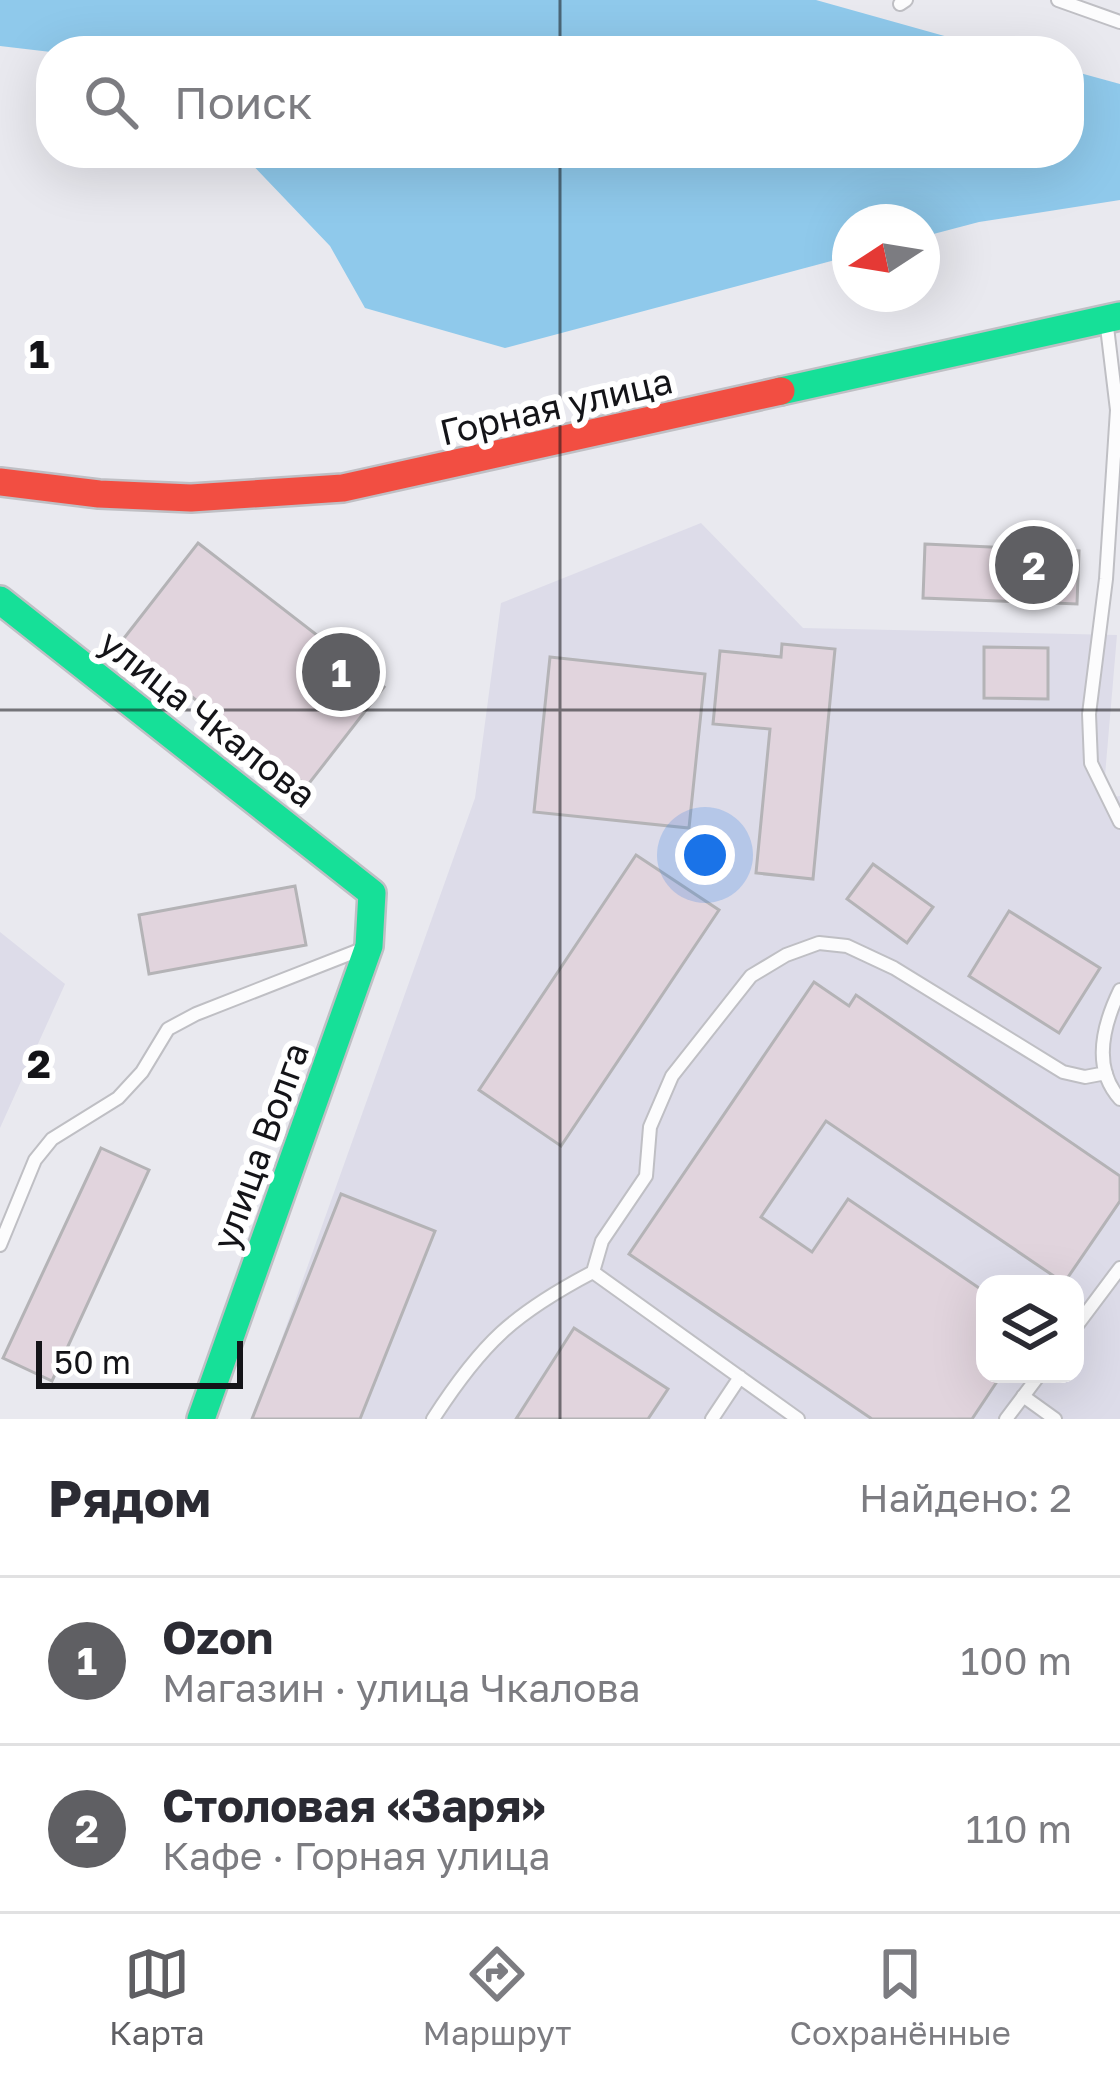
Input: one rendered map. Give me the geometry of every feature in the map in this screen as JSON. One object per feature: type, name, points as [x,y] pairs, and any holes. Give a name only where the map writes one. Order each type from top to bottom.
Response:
[{"type":"main road","name":"Горная улица","points":[[0,482],[99,494],[191,498],[343,488],[1113,318]]},
{"type":"main road","name":"улица Чкалова","points":[[0,599],[372,893]]},
{"type":"main road","name":"улица Волга","points":[[201,1419],[369,946],[372,893]]},
{"type":"lane","points":[[1058,0],[1120,22]]},
{"type":"lane","points":[[1113,318],[1117,410],[1106,579],[1090,715],[1091,763],[1120,822]]},
{"type":"lane","points":[[433,1419],[480,1350],[538,1301],[593,1272],[602,1241],[646,1176],[650,1127],[672,1076],[752,976],[803,949],[819,943],[847,946],[894,968],[1063,1072],[1085,1077],[1106,1073]]},
{"type":"lane","points":[[0,1246],[35,1160],[52,1139],[118,1098],[142,1072],[168,1029],[369,946]]},
{"type":"lane","points":[[1120,990],[1108,1014],[1102,1051],[1108,1085],[1120,1099]]},
{"type":"lane","points":[[1084,1316],[1120,1268]]},
{"type":"lane","points":[[593,1272],[798,1419]]},
{"type":"lane","points":[[712,1419],[740,1377]]},
{"type":"lane","points":[[1006,1419],[1033,1383]]},
{"type":"lane","points":[[1023,1396],[1055,1419]]},
{"type":"shaded area","points":[[701,523],[803,628],[1117,635],[1103,799],[1120,796],[1120,1419],[253,1419],[475,798],[501,603]]},
{"type":"shaded area","points":[[0,932],[65,984],[0,1128]]},
{"type":"water","points":[[0,0],[816,0],[944,36],[36,36],[36,50],[0,46]]},
{"type":"water","points":[[1084,74],[1120,84],[1120,200],[940,232],[940,204],[832,204],[832,261],[505,348],[365,308],[330,246],[255,168],[1084,168]]},
{"type":"building","points":[[198,543],[384,687],[307,786],[121,642]]},
{"type":"building","points":[[925,544],[1079,551],[1077,604],[923,598]]},
{"type":"building","points":[[782,644],[835,649],[813,879],[756,873],[770,729],[713,724],[720,651],[781,657]]},
{"type":"building","points":[[984,647],[1048,648],[1048,699],[984,698]]},
{"type":"building","points":[[550,657],[705,674],[689,828],[534,812]]},
{"type":"building","points":[[636,855],[719,910],[561,1146],[479,1090]]},
{"type":"building","points":[[873,864],[933,907],[907,943],[847,899]]},
{"type":"building","points":[[295,886],[306,945],[149,974],[139,915]]},
{"type":"building","points":[[1009,911],[1100,968],[1059,1033],[969,976]]},
{"type":"building","points":[[814,982],[849,1006],[856,995],[1120,1176],[1120,1201],[1069,1275],[1052,1275],[826,1121],[761,1217],[812,1252],[848,1199],[976,1286],[976,1383],[996,1383],[972,1419],[872,1419],[629,1254]]},
{"type":"building","points":[[101,1148],[149,1170],[52,1381],[3,1358]]},
{"type":"building","points":[[341,1194],[435,1231],[360,1419],[252,1419]]},
{"type":"building","points":[[574,1328],[668,1389],[648,1419],[516,1419]]},
{"type":"traffic: fast","points":[[781,391],[1120,316]]},
{"type":"traffic: fast","points":[[0,600],[372,893],[369,946],[201,1419]]},
{"type":"traffic: jam","points":[[0,482],[99,494],[191,498],[343,488],[781,391]]},
{"type":"place","name":"Столовая «Заря»","points":[[1034,565]]},
{"type":"place","name":"Ozon","points":[[341,672]]}]
